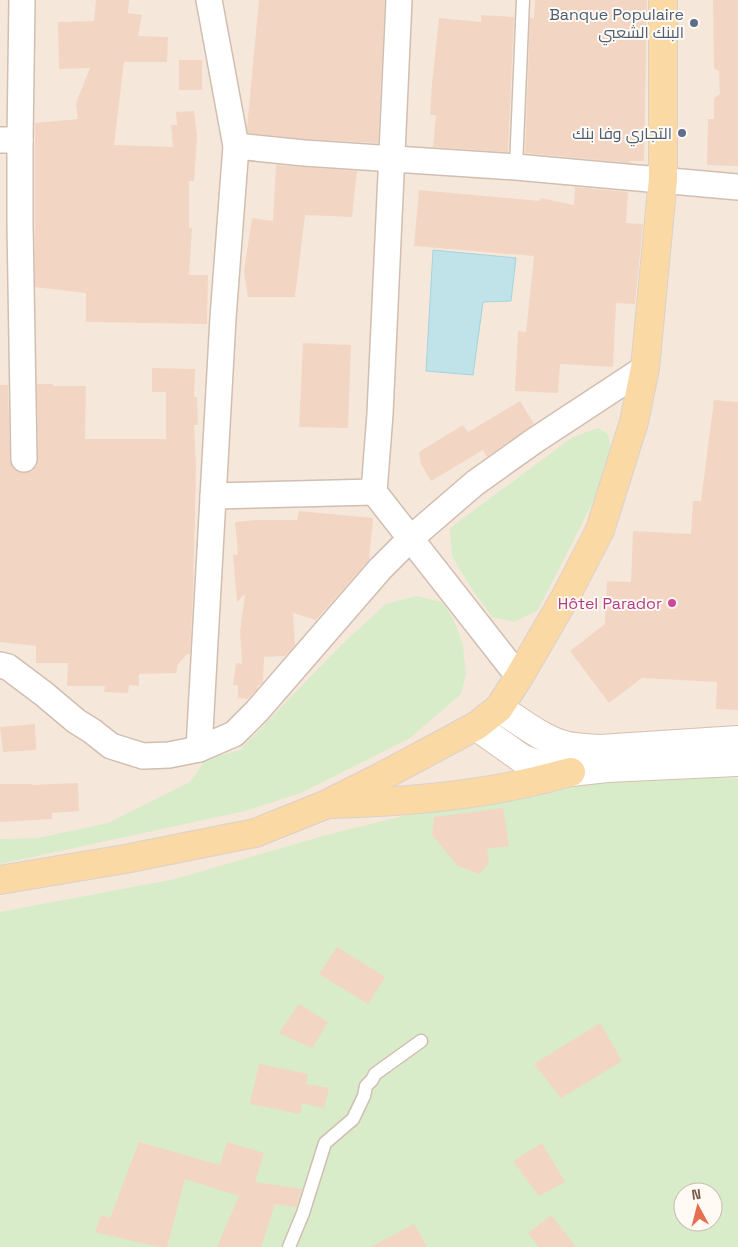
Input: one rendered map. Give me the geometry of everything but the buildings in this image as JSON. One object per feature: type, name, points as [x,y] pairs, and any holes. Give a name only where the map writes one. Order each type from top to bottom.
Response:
[{"type":"main road","points":[[0,880],[124,859],[255,833],[325,805],[381,777],[476,726],[499,708],[566,596],[600,530],[634,422],[645,368],[663,180],[663,0]]},
{"type":"main road","points":[[499,708],[543,736],[563,745],[639,756],[738,762]]},
{"type":"main road","points":[[476,726],[521,758],[545,768],[571,772]]},
{"type":"main road","points":[[325,805],[390,802],[475,793],[531,782],[639,756],[738,740]]},
{"type":"street","points":[[22,0],[10,140],[10,225],[24,459]]},
{"type":"street","points":[[199,749],[223,318],[236,146],[209,0]]},
{"type":"street","points":[[399,0],[380,404],[374,492],[519,677]]},
{"type":"street","points":[[236,146],[391,160],[516,167],[738,187]]},
{"type":"street","points":[[0,665],[16,672],[76,721],[111,746],[143,756],[169,755],[199,749],[234,734],[380,568],[410,539],[483,478],[534,441],[645,368]]},
{"type":"street","points":[[213,496],[374,492]]},
{"type":"lane","points":[[516,167],[522,0]]},
{"type":"lane","points":[[289,1247],[303,1213],[325,1143],[353,1119],[364,1096],[366,1086],[375,1074],[421,1041]]},
{"type":"shaded area","points":[[0,0],[738,0],[738,1247],[0,1247]]},
{"type":"green space","points":[[598,428],[608,434],[612,454],[593,502],[538,610],[514,622],[492,617],[473,591],[452,556],[450,528],[573,437]]},
{"type":"green space","points":[[416,596],[442,602],[453,618],[463,645],[466,674],[461,694],[410,738],[301,793],[245,811],[0,864],[0,839],[38,838],[108,823],[190,782],[206,759],[240,750],[341,645],[386,604]]},
{"type":"green space","points":[[648,773],[738,779],[738,1247],[0,1247],[0,912],[175,879],[326,835],[464,801]]},
{"type":"water","points":[[433,250],[516,258],[511,301],[483,302],[473,375],[426,371]]},
{"type":"place","name":"Banque Populaire البنك الشعبي","points":[[694,23]]},
{"type":"place","name":"التجاري وفا بنك","points":[[682,133]]},
{"type":"place","name":"Hôtel Parador","points":[[672,603]]}]
